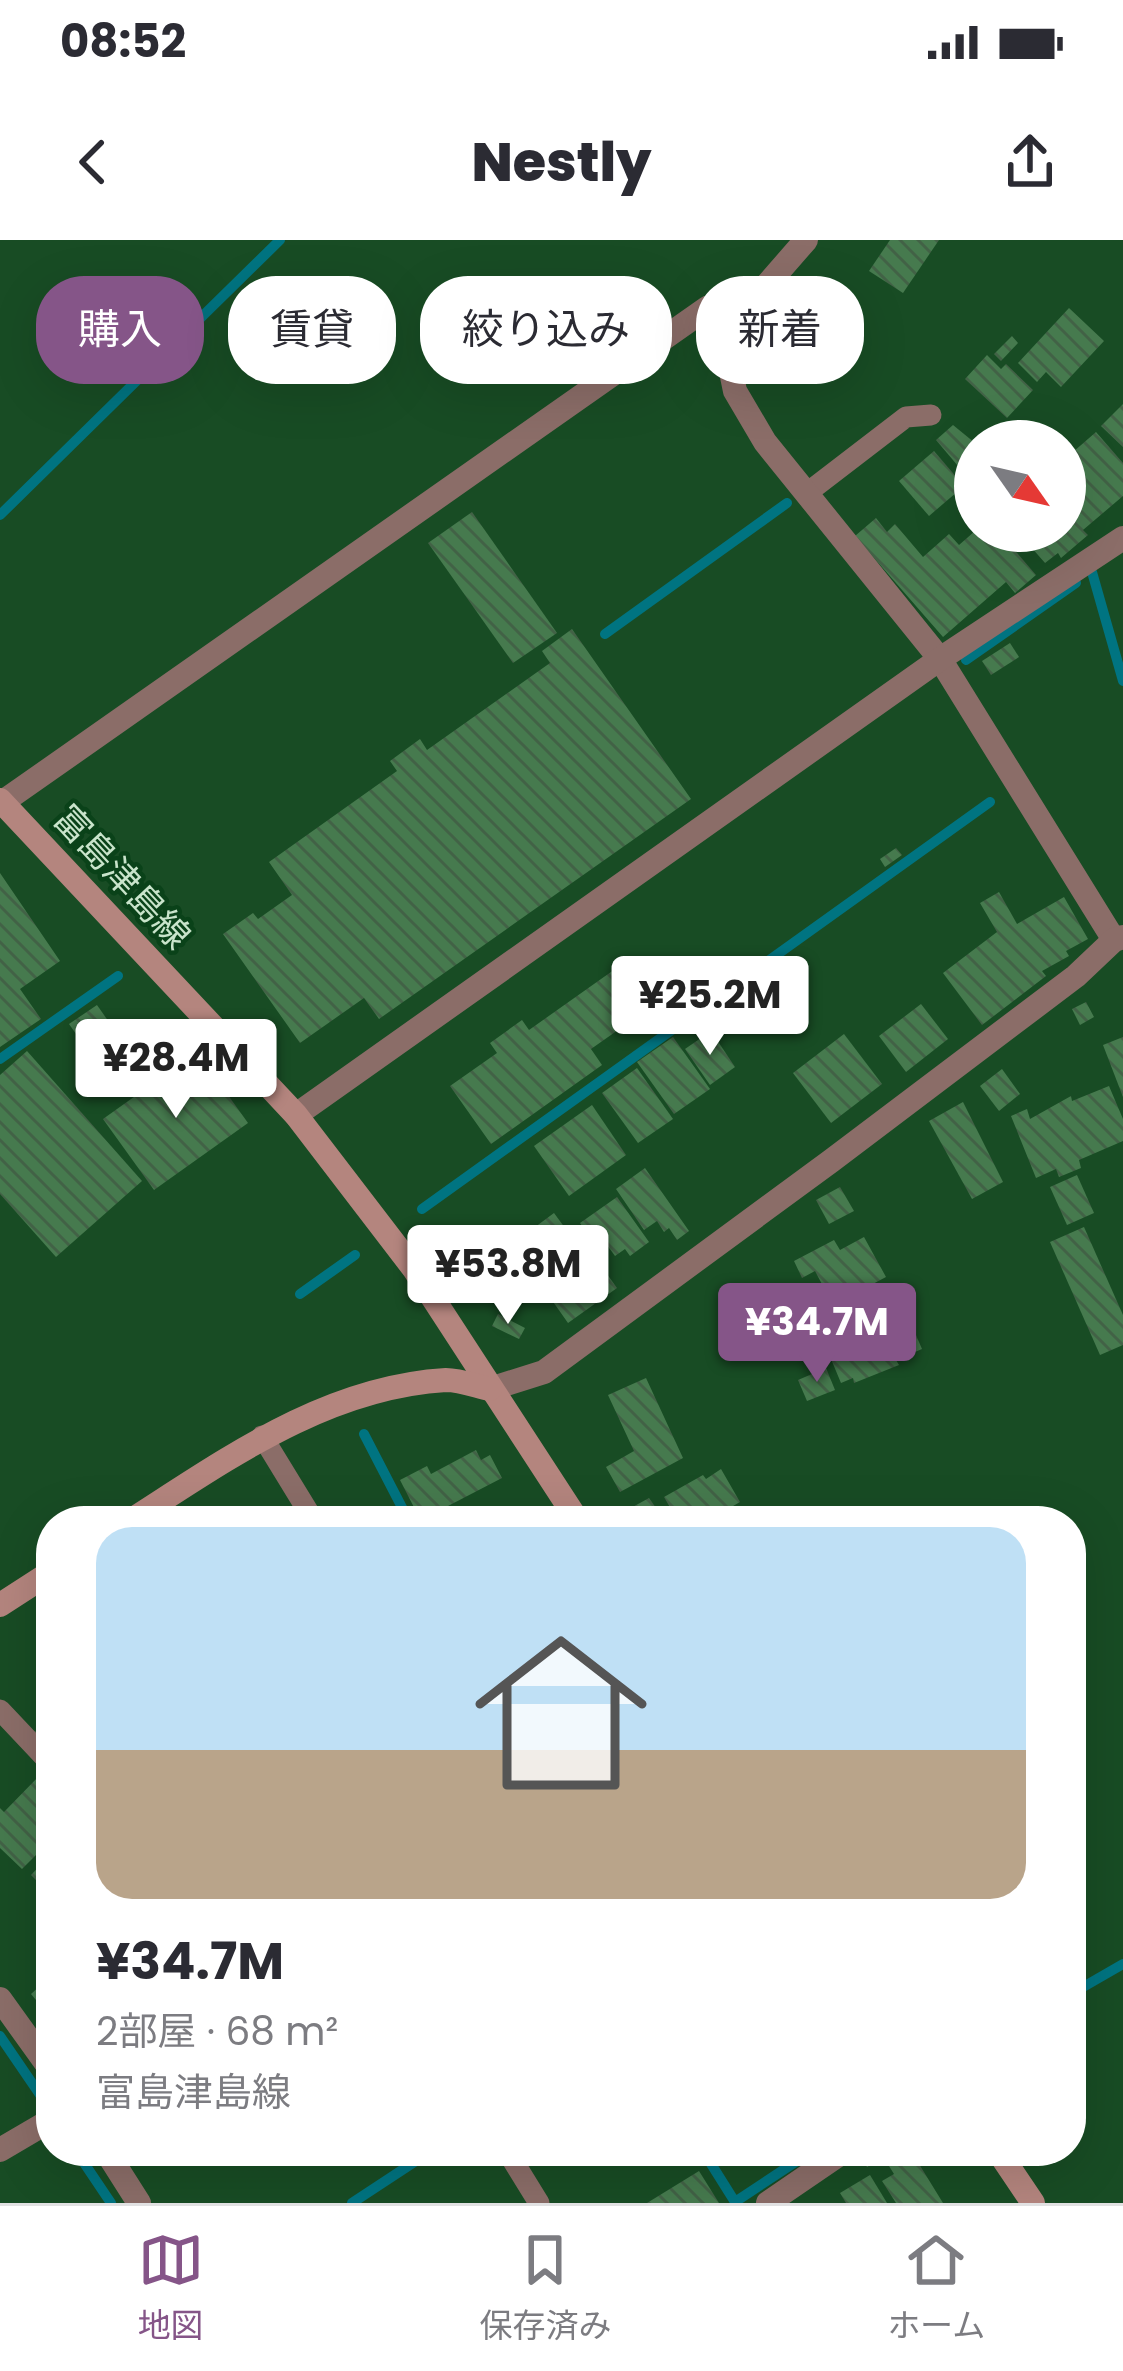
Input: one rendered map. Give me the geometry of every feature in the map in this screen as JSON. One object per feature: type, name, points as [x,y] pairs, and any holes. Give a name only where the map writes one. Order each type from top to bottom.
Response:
[{"type":"main road","name":"富島津島線","points":[[1,802],[296,1115],[414,1268],[568,1506]]},
{"type":"main road","points":[[153,1506],[262,1436],[364,1393],[450,1380],[490,1389]]},
{"type":"main road","points":[[2,1601],[36,1580]]},
{"type":"main road","points":[[1008,2166],[1033,2203]]},
{"type":"street","points":[[775,276],[806,240]]},
{"type":"street","points":[[1,802],[696,315]]},
{"type":"street","points":[[490,1389],[544,1372],[1076,976],[1118,938],[940,659],[765,442],[734,384]]},
{"type":"street","points":[[296,1115],[940,659],[1123,538]]},
{"type":"street","points":[[0,1999],[36,2049]]},
{"type":"street","points":[[0,2150],[36,2129]]},
{"type":"street","points":[[116,2166],[139,2203]]},
{"type":"street","points":[[768,2203],[822,2166]]},
{"type":"lane","points":[[807,493],[906,417],[931,415]]},
{"type":"lane","points":[[262,1436],[305,1506]]},
{"type":"lane","points":[[0,1710],[36,1748]]},
{"type":"lane","points":[[516,2166],[539,2203]]},
{"type":"building","points":[[890,240],[939,240],[903,293],[869,271]]},
{"type":"building","points":[[1069,308],[1104,341],[1061,387],[1046,372],[1037,382],[1018,363]]},
{"type":"building","points":[[1012,336],[1018,343],[1001,361],[994,354]]},
{"type":"building","points":[[987,355],[1001,369],[1006,364],[1033,390],[1007,418],[965,379]]},
{"type":"building","points":[[1123,404],[1123,447],[1101,426]]},
{"type":"building","points":[[954,426],[954,461],[936,440]]},
{"type":"building","points":[[1096,432],[1123,463],[1123,496],[1086,527],[1086,441]]},
{"type":"building","points":[[934,451],[954,474],[954,495],[929,516],[899,481]]},
{"type":"building","points":[[472,512],[557,633],[513,663],[428,543]]},
{"type":"building","points":[[876,518],[887,532],[895,524],[923,557],[949,534],[954,552],[1016,552],[1036,575],[1015,593],[1006,582],[943,637],[855,536]]},
{"type":"building","points":[[1035,552],[1068,552],[1061,558],[1058,553],[1045,563]]},
{"type":"building","points":[[572,629],[691,799],[379,1019],[364,998],[300,1043],[223,934],[253,913],[258,919],[292,895],[269,862],[397,771],[390,761],[420,739],[427,750],[550,663],[542,651]]},
{"type":"building","points":[[1010,643],[1019,657],[991,675],[982,661]]},
{"type":"building","points":[[896,848],[902,855],[885,867],[880,859]]},
{"type":"building","points":[[0,873],[60,961],[20,989],[41,1019],[0,1047]]},
{"type":"building","points":[[999,892],[1017,924],[1064,897],[1088,939],[1066,951],[1069,956],[1042,971],[1046,976],[982,1025],[943,973],[997,932],[980,903]]},
{"type":"building","points":[[712,965],[722,979],[704,992],[694,978]]},
{"type":"building","points":[[618,967],[648,1009],[591,1049],[602,1065],[491,1144],[450,1086],[497,1053],[490,1043],[522,1020],[529,1030]]},
{"type":"building","points":[[1086,1002],[1094,1017],[1080,1025],[1072,1009]]},
{"type":"building","points":[[921,1004],[948,1039],[906,1072],[879,1036]]},
{"type":"building","points":[[97,1005],[111,1025],[83,1044],[69,1024]]},
{"type":"building","points":[[711,1031],[735,1067],[710,1085],[685,1049]]},
{"type":"building","points":[[844,1034],[882,1084],[831,1123],[793,1073]]},
{"type":"building","points":[[673,1037],[710,1089],[674,1114],[637,1062]]},
{"type":"building","points":[[1123,1037],[1123,1097],[1103,1045]]},
{"type":"building","points":[[27,1051],[142,1181],[56,1257],[0,1194],[0,1075]]},
{"type":"building","points":[[197,1052],[248,1123],[154,1190],[103,1119]]},
{"type":"building","points":[[637,1068],[673,1119],[638,1143],[602,1093]]},
{"type":"building","points":[[1002,1069],[1020,1094],[999,1111],[980,1086]]},
{"type":"building","points":[[1109,1086],[1123,1119],[1123,1141],[1079,1160],[1081,1168],[1059,1177],[1056,1169],[1036,1178],[1011,1116],[1027,1109],[1030,1119],[1071,1096],[1072,1101]]},
{"type":"building","points":[[963,1102],[1003,1182],[972,1199],[929,1121]]},
{"type":"building","points":[[592,1105],[626,1155],[569,1196],[534,1146]]},
{"type":"building","points":[[645,1168],[689,1231],[677,1240],[657,1221],[644,1230],[616,1189]]},
{"type":"building","points":[[1077,1175],[1094,1213],[1067,1225],[1050,1187]]},
{"type":"building","points":[[840,1187],[854,1211],[829,1224],[816,1200]]},
{"type":"building","points":[[617,1197],[649,1242],[630,1256],[625,1249],[615,1256],[607,1245],[599,1250],[580,1223]]},
{"type":"building","points":[[554,1213],[568,1232],[574,1228],[617,1288],[568,1323],[537,1279],[552,1269],[527,1233]]},
{"type":"building","points":[[1084,1227],[1123,1315],[1123,1345],[1100,1355],[1050,1242]]},
{"type":"building","points":[[864,1237],[886,1277],[833,1305],[815,1271],[802,1278],[794,1261],[834,1240],[840,1250]]},
{"type":"building","points":[[904,1307],[922,1349],[896,1360],[899,1365],[854,1383],[853,1378],[841,1383],[826,1347]]},
{"type":"building","points":[[498,1314],[525,1328],[519,1339],[492,1326]]},
{"type":"building","points":[[826,1368],[835,1390],[807,1401],[798,1380]]},
{"type":"building","points":[[646,1378],[683,1458],[620,1492],[606,1467],[634,1451],[608,1395]]},
{"type":"building","points":[[476,1450],[481,1460],[490,1455],[502,1478],[448,1506],[413,1506],[400,1480],[427,1466],[431,1474]]},
{"type":"building","points":[[721,1469],[740,1502],[733,1506],[669,1506],[664,1497],[703,1475],[706,1479]]},
{"type":"building","points":[[36,1779],[36,1855],[22,1869],[0,1848],[0,1808],[4,1812]]},
{"type":"building","points":[[889,2166],[920,2166],[943,2203],[896,2203],[882,2181],[894,2174]]},
{"type":"building","points":[[699,2171],[719,2203],[647,2203]]},
{"type":"building","points":[[870,2175],[887,2203],[846,2203],[840,2193]]},
{"type":"waterway","points":[[0,515],[280,240]]},
{"type":"waterway","points":[[605,634],[787,503]]},
{"type":"waterway","points":[[1092,572],[1123,681]]},
{"type":"waterway","points":[[966,660],[1076,583]]},
{"type":"waterway","points":[[422,1209],[990,802]]},
{"type":"waterway","points":[[0,1059],[118,976]]},
{"type":"waterway","points":[[300,1294],[355,1255]]},
{"type":"waterway","points":[[364,1434],[401,1506]]},
{"type":"waterway","points":[[1086,1985],[1123,1964]]},
{"type":"waterway","points":[[0,2036],[36,2089]]},
{"type":"waterway","points":[[86,2166],[111,2203]]},
{"type":"waterway","points":[[352,2203],[408,2166]]},
{"type":"waterway","points":[[712,2166],[735,2202],[789,2166]]}]
